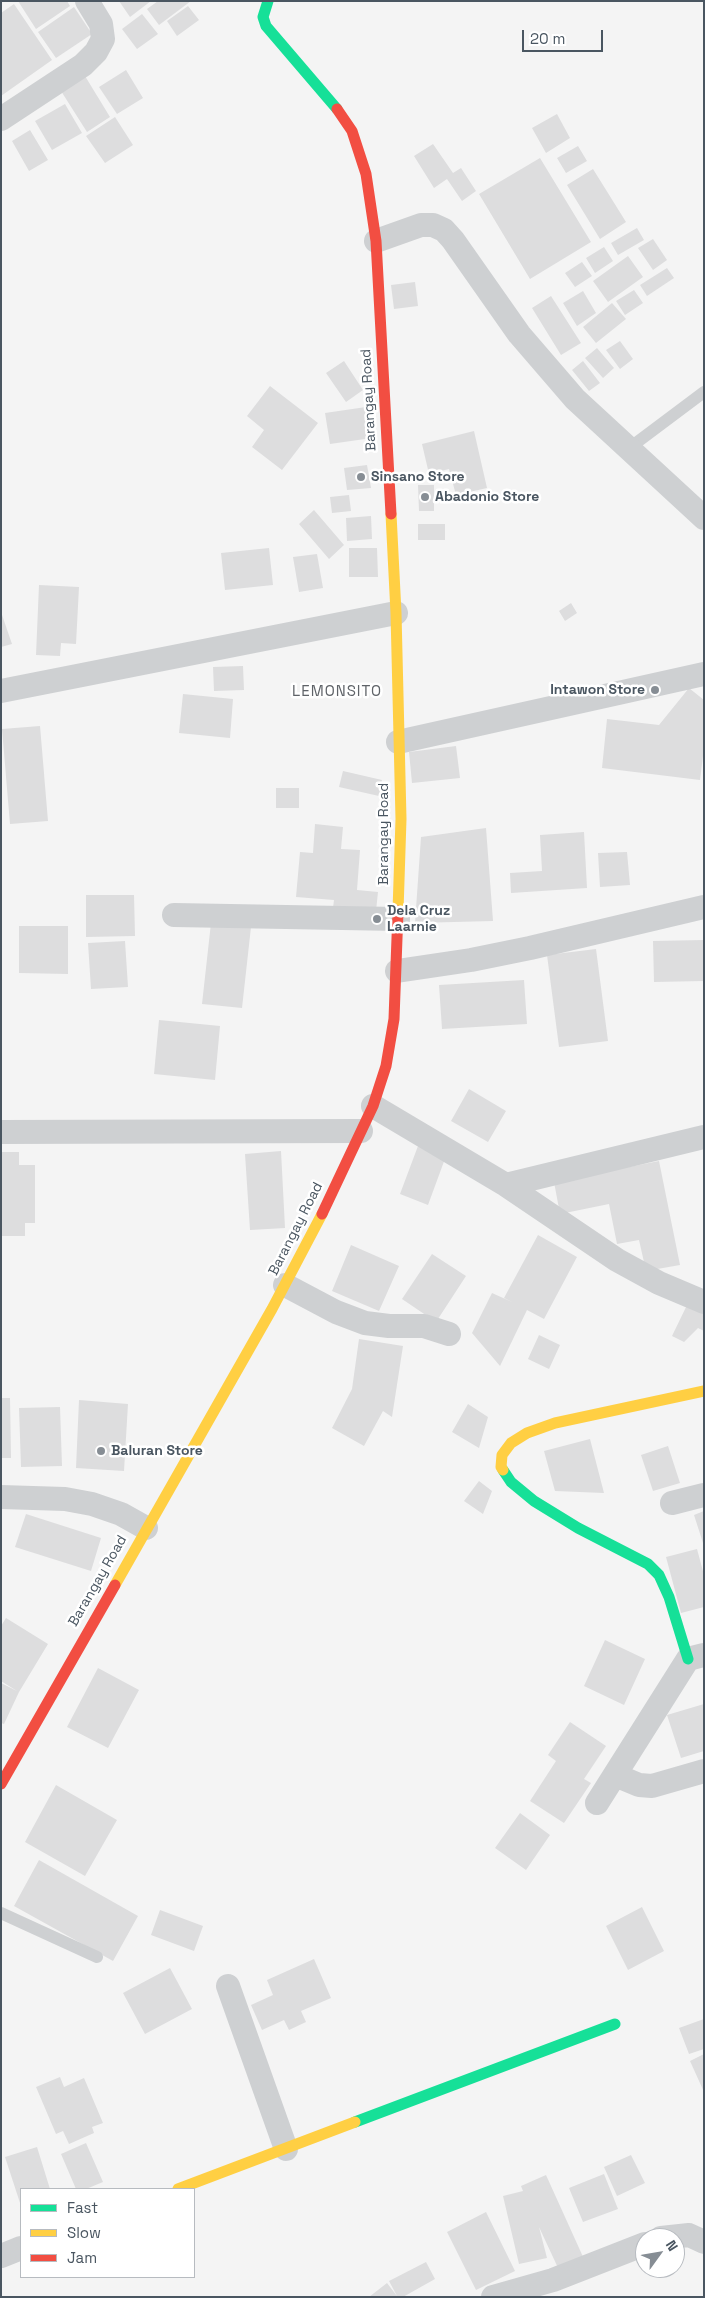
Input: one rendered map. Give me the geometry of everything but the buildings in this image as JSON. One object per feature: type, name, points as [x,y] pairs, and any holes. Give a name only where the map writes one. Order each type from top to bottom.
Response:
[{"type":"street","points":[[1,119],[83,65],[96,52],[103,39],[102,24],[87,1]]},
{"type":"street","name":"Barangay Road","points":[[1,1784],[285,1285],[317,1224],[373,1106],[386,1066],[394,1019],[401,819],[396,612],[376,241],[366,174],[352,130],[338,109],[266,26],[263,17],[268,1]]},
{"type":"street","points":[[376,241],[421,225],[433,225],[444,230],[519,334],[575,399],[628,449],[700,510]]},
{"type":"street","points":[[1,691],[396,612]]},
{"type":"street","points":[[398,742],[704,674]]},
{"type":"street","points":[[396,971],[505,953],[704,908]]},
{"type":"street","points":[[174,915],[398,919]]},
{"type":"street","points":[[373,1106],[506,1185],[617,1260],[659,1283],[701,1298]]},
{"type":"street","points":[[1,1132],[362,1132]]},
{"type":"street","points":[[506,1185],[704,1137]]},
{"type":"street","points":[[285,1285],[336,1312],[365,1323],[389,1326],[424,1326],[449,1334]]},
{"type":"street","points":[[597,1804],[696,1657],[659,1575],[648,1564],[578,1528],[534,1501],[510,1482],[501,1467],[502,1455],[511,1443],[527,1433],[555,1423],[704,1391]]},
{"type":"street","points":[[672,1503],[704,1495]]},
{"type":"street","points":[[1,1497],[65,1499],[92,1504],[121,1514],[146,1528]]},
{"type":"street","points":[[615,1775],[639,1786],[652,1786],[704,1771]]},
{"type":"street","points":[[228,1986],[286,2149]]},
{"type":"street","points":[[181,2188],[615,2024]]},
{"type":"street","points":[[685,2235],[689,2235],[704,2242]]},
{"type":"street","points":[[493,2297],[553,2280],[635,2248]]},
{"type":"lane","points":[[628,449],[704,392]]},
{"type":"lane","points":[[1,1913],[97,1957]]},
{"type":"traffic: fast","points":[[268,1],[263,17],[266,26],[337,109]]},
{"type":"traffic: fast","points":[[503,1470],[511,1482],[534,1501],[578,1528],[648,1564],[659,1575],[669,1597],[688,1659]]},
{"type":"traffic: fast","points":[[355,2122],[615,2024]]},
{"type":"traffic: slow","points":[[391,514],[396,613],[401,819],[398,911]]},
{"type":"traffic: slow","points":[[115,1585],[272,1309],[322,1214]]},
{"type":"traffic: slow","points":[[503,1470],[501,1467],[502,1455],[511,1443],[527,1433],[555,1423],[704,1391]]},
{"type":"traffic: slow","points":[[181,2188],[355,2122]]},
{"type":"traffic: jam","points":[[337,109],[352,131],[366,174],[376,241],[391,514]]},
{"type":"traffic: jam","points":[[322,1214],[373,1106],[386,1066],[394,1019],[398,911]]},
{"type":"traffic: jam","points":[[1,1784],[115,1585]]},
{"type":"place","name":"Sinsano Store","points":[[361,477]]},
{"type":"place","name":"Abadonio Store","points":[[425,497]]},
{"type":"place","name":"Intawon Store","points":[[655,690]]},
{"type":"place","name":"Dela Cruz Laarnie","points":[[377,919]]},
{"type":"place","name":"Baluran Store","points":[[101,1451]]},
{"type":"district","name":"LEMONSITO","points":[[337,692]]}]
